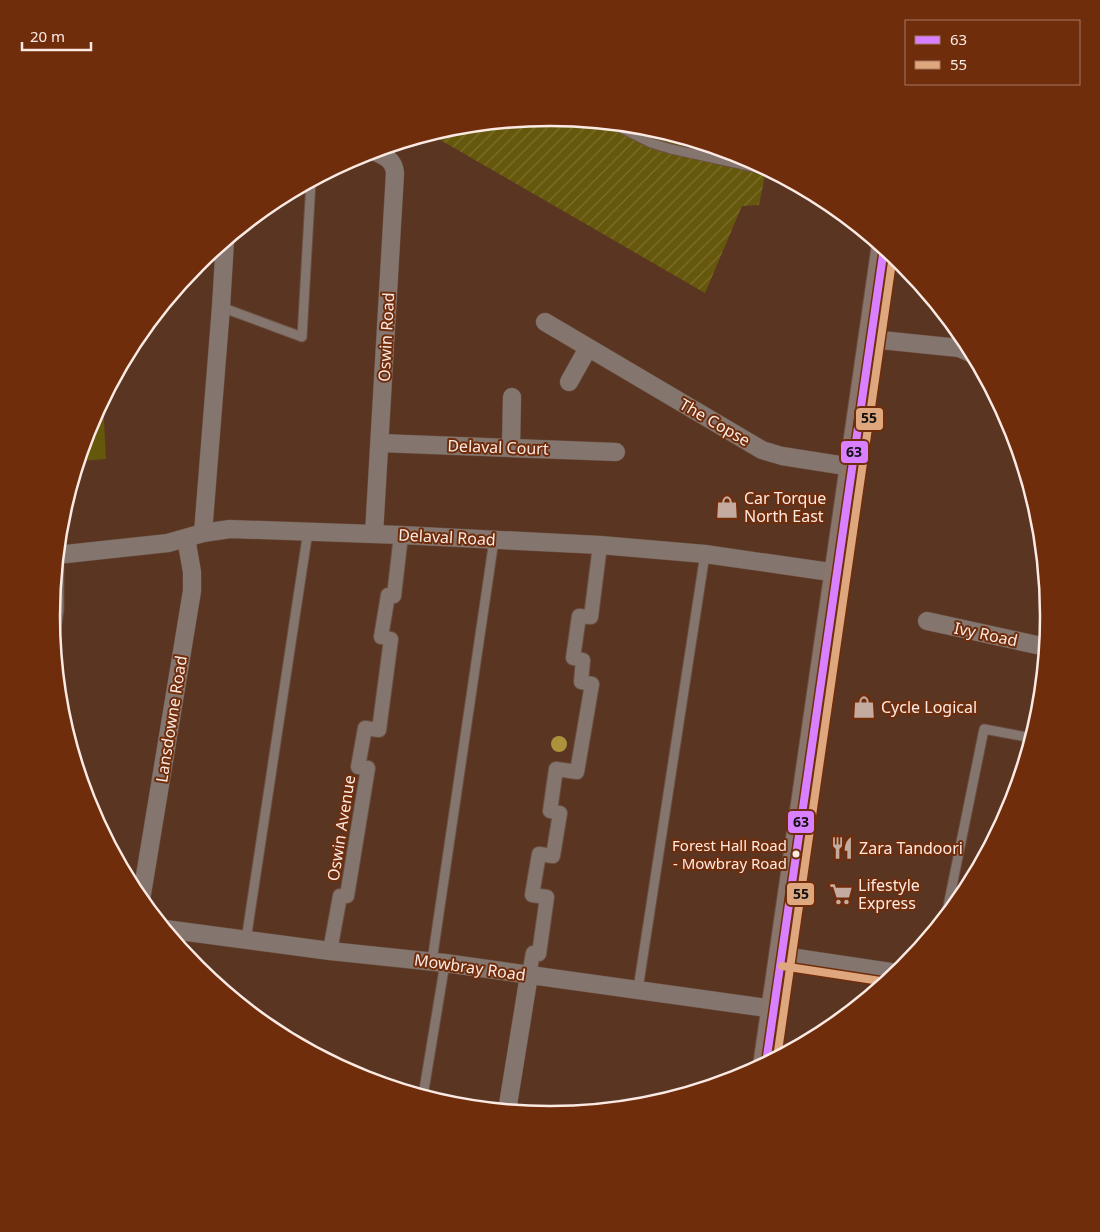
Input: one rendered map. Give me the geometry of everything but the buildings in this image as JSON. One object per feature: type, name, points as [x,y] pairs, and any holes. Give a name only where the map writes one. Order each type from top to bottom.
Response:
[{"type":"main road","points":[[767,1055],[883,257]]},
{"type":"street","name":"Oswin Road","points":[[374,534],[395,173],[392,162],[383,155]]},
{"type":"street","name":"Lansdowne Road","points":[[143,888],[192,591],[194,536],[221,307],[223,252]]},
{"type":"street","name":"The Copse","points":[[545,322],[762,450],[782,456],[852,466]]},
{"type":"street","points":[[870,339],[960,348]]},
{"type":"street","points":[[569,382],[588,348]]},
{"type":"street","points":[[511,448],[512,397]]},
{"type":"street","name":"Delaval Court","points":[[380,442],[616,452]]},
{"type":"street","name":"Delaval Road","points":[[64,554],[154,545],[230,529],[600,544],[705,554],[837,574]]},
{"type":"street","name":"Oswin Avenue","points":[[330,951],[340,896],[347,896],[368,768],[358,767],[365,728],[379,730],[391,639],[381,638],[388,595],[394,596],[401,535]]},
{"type":"street","points":[[508,1104],[533,953],[539,954],[547,897],[532,895],[538,854],[553,856],[560,812],[550,811],[556,769],[577,772],[592,684],[581,682],[583,660],[573,658],[579,616],[591,616],[600,544]]},
{"type":"street","name":"Ivy Road","points":[[927,621],[1039,645]]},
{"type":"street","name":"Mowbray Road","points":[[175,930],[330,951],[439,962],[774,1009]]},
{"type":"street","points":[[783,956],[886,971]]},
{"type":"lane","points":[[630,132],[651,143],[671,149],[741,164]]},
{"type":"lane","points":[[221,307],[302,337],[312,189]]},
{"type":"lane","points":[[246,940],[308,531]]},
{"type":"lane","points":[[425,1089],[439,962],[494,540]]},
{"type":"lane","points":[[638,989],[705,554]]},
{"type":"lane","points":[[949,899],[984,729],[1025,737]]},
{"type":"shaded area","points":[[518,127],[582,127],[614,130],[646,135],[682,144],[681,146],[738,163],[765,176],[759,205],[742,206],[705,293],[439,139],[486,130]]},
{"type":"shaded area","points":[[104,414],[106,459],[85,460]]},
{"type":"transit line","name":"63","points":[[767,1055],[883,257]]},
{"type":"transit line","name":"55","points":[[778,1049],[891,266]]},
{"type":"transit line","name":"55","points":[[782,966],[877,980]]},
{"type":"place","name":"Car Torque North East","points":[[727,507]]},
{"type":"place","name":"Cycle Logical","points":[[864,707]]},
{"type":"place","name":"Zara Tandoori","points":[[842,848]]},
{"type":"place","name":"Forest Hall Road - Mowbray Road","points":[[796,854]]},
{"type":"place","name":"Lifestyle Express","points":[[841,894]]}]
